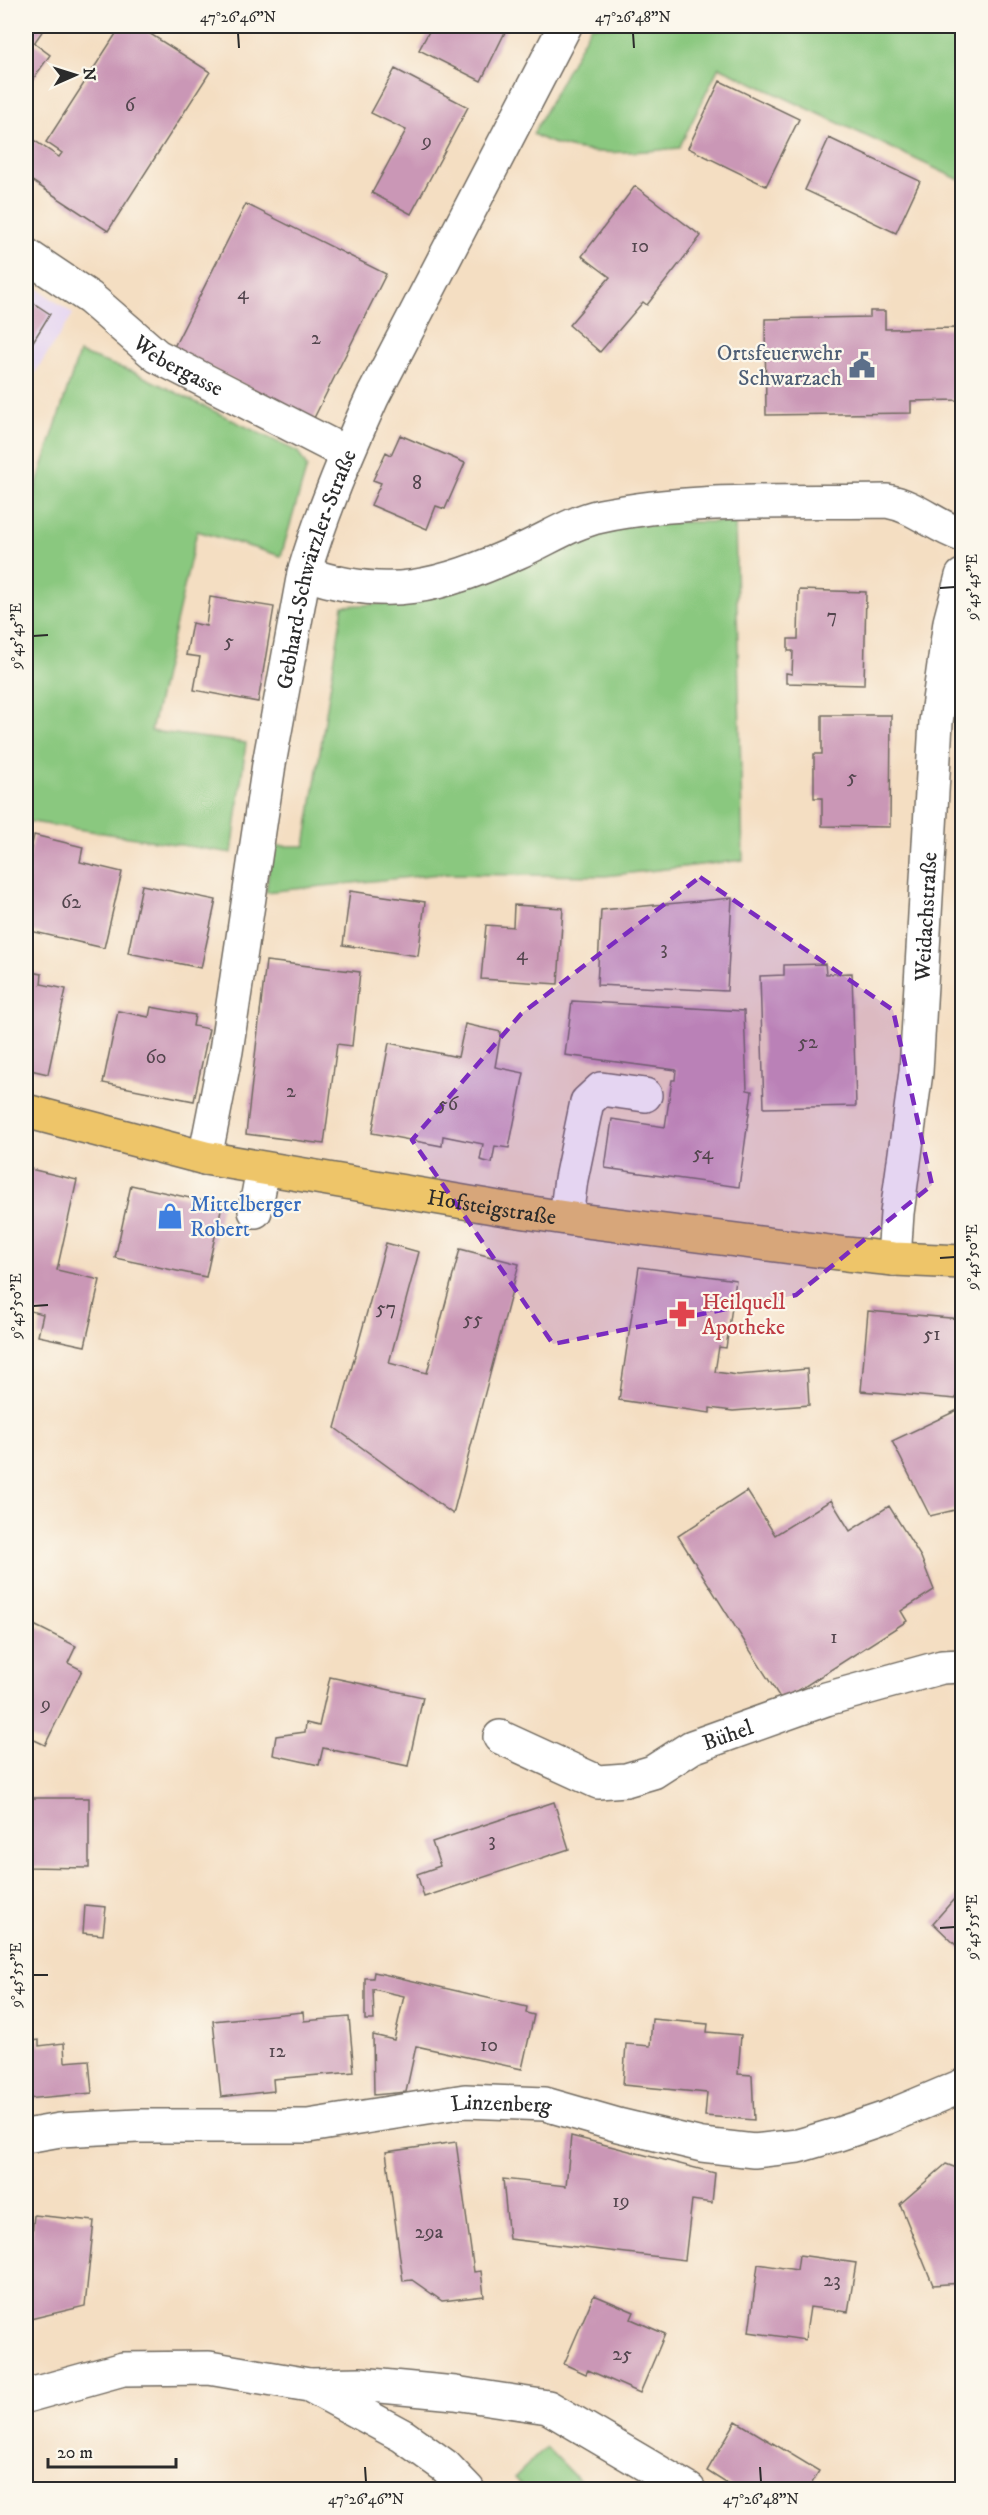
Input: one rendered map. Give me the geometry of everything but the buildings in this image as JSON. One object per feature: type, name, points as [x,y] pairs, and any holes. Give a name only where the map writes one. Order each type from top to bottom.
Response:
[{"type":"main road","name":"Hofsteigstraße","points":[[26,1111],[205,1158],[263,1169],[566,1217],[894,1259],[963,1262]]},
{"type":"street","name":"Gebhard-Schwärzler-Straße","points":[[205,1158],[226,1052],[269,764],[304,573],[346,453],[372,398],[565,26]]},
{"type":"street","name":"Webergasse","points":[[26,255],[90,298],[157,356],[346,453]]},
{"type":"street","points":[[304,573],[346,586],[373,590],[410,588],[436,583],[517,552],[567,528],[599,516],[652,508],[887,501],[904,504],[932,522],[963,535]]},
{"type":"street","name":"Weidachstraße","points":[[894,1259],[897,1213],[916,1072],[936,722],[950,622],[963,576]]},
{"type":"street","points":[[566,1217],[571,1179],[587,1102],[601,1089],[645,1095]]},
{"type":"street","points":[[255,1210],[263,1169]]},
{"type":"street","name":"Bühel","points":[[501,1737],[598,1782],[626,1780],[653,1772],[692,1747],[826,1699],[942,1667],[963,1666]]},
{"type":"street","name":"Linzenberg","points":[[26,2136],[60,2130],[138,2126],[308,2126],[465,2102],[545,2104],[618,2125],[702,2145],[754,2151],[798,2146],[839,2134],[886,2118],[963,2086]]},
{"type":"street","points":[[26,2396],[123,2369],[209,2368],[309,2385],[360,2384],[548,2407],[689,2490]]},
{"type":"street","points":[[309,2385],[404,2436],[445,2466],[468,2490]]},
{"type":"highlighted area","points":[[700,877],[893,1010],[932,1185],[796,1295],[553,1344],[412,1140],[521,1014]]},
{"type":"shaded area","points":[[26,280],[73,314],[26,387]]},
{"type":"green space","points":[[591,26],[962,26],[962,181],[719,67],[679,148],[605,152],[586,151],[550,142],[533,134]]},
{"type":"green space","points":[[79,353],[136,373],[298,452],[307,467],[281,556],[197,531],[151,731],[246,743],[232,853],[26,821],[26,517]]},
{"type":"green space","points":[[649,522],[735,522],[743,860],[605,876],[440,874],[266,892],[272,846],[305,846],[343,606],[398,603],[597,531]]},
{"type":"green space","points":[[546,2447],[587,2489],[525,2489],[514,2478]]},
{"type":"place","name":"Ortsfeuerwehr Schwarzach","points":[[862,365]]},
{"type":"place","name":"Mittelberger Robert","points":[[170,1216]]},
{"type":"place","name":"Heilquell Apotheke","points":[[682,1314]]}]
